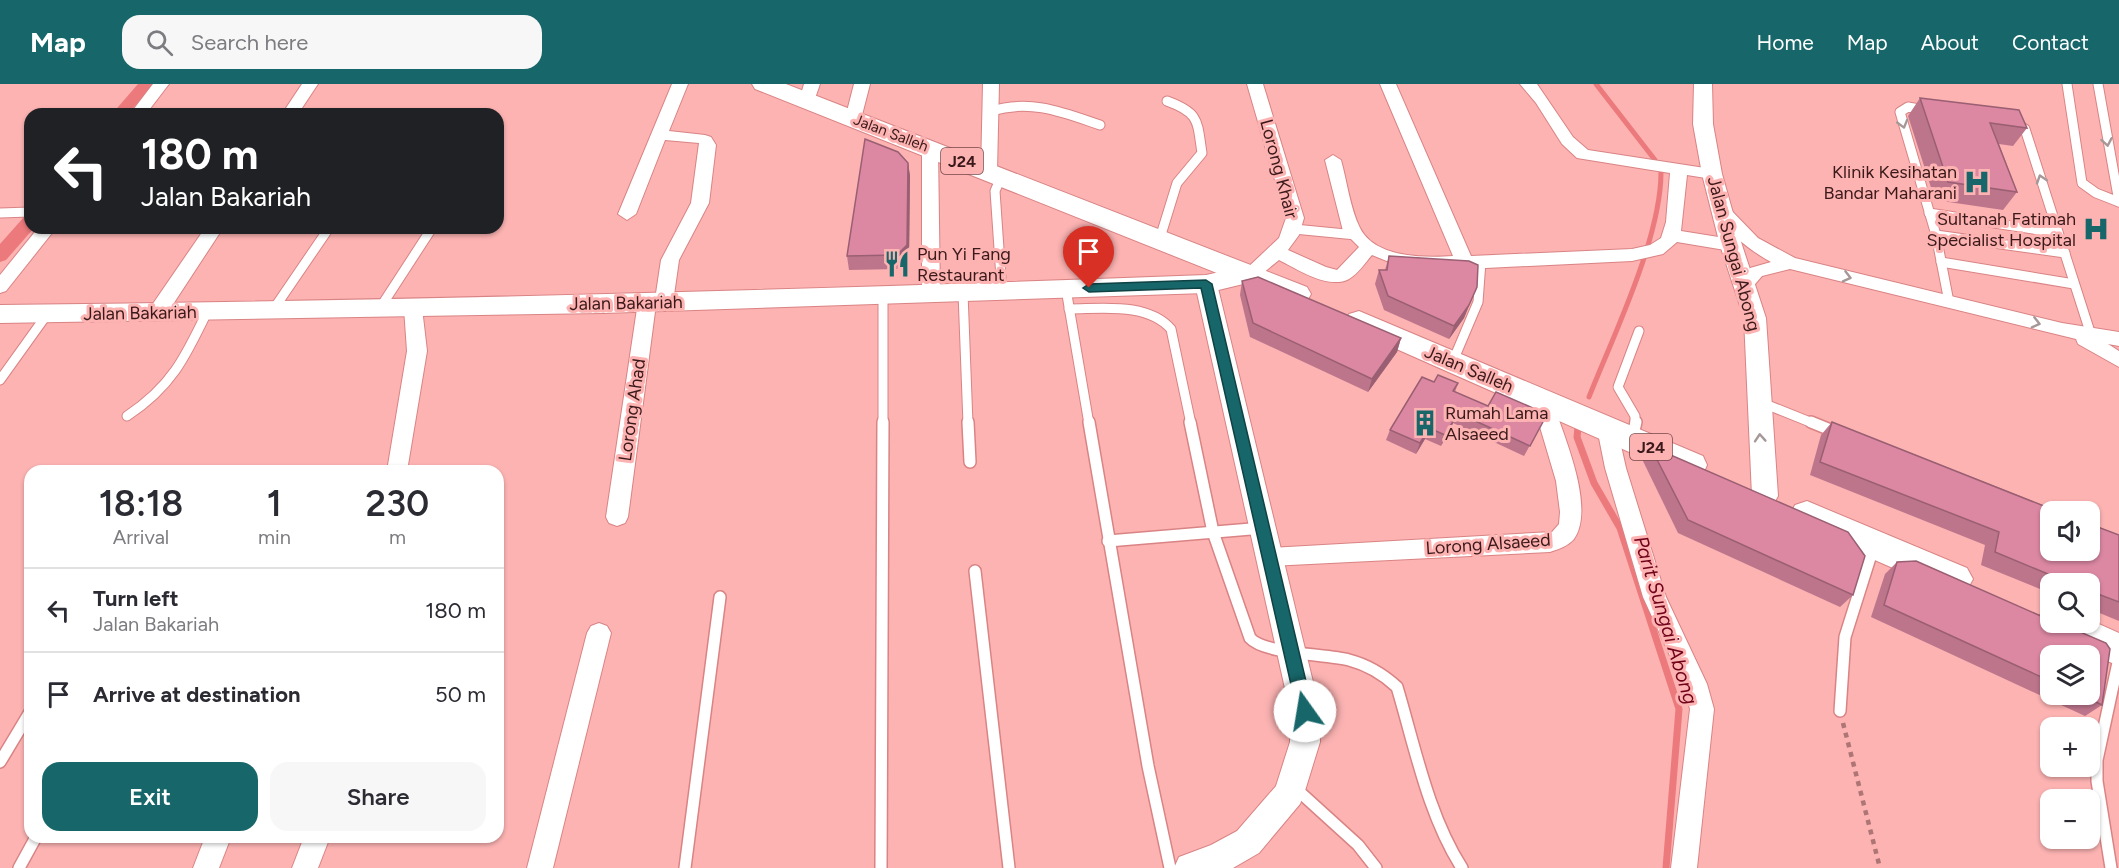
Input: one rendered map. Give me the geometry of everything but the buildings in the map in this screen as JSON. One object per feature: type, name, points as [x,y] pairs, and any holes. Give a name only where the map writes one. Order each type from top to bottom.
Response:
[{"type":"main road","name":"Jalan Salleh","points":[[764,84],[810,92],[853,119],[1173,243]]},
{"type":"main road","name":"J24","points":[[1173,243],[1251,274]]},
{"type":"main road","points":[[1173,243],[1209,272],[1206,284]]},
{"type":"main road","name":"Jalan Salleh","points":[[1251,274],[1978,589]]},
{"type":"main road","name":"Jalan Bakariah","points":[[0,314],[413,308],[1002,292],[1067,299],[1206,284],[1251,274]]},
{"type":"main road","points":[[2080,633],[2119,650]]},
{"type":"street","points":[[143,108],[161,84]]},
{"type":"street","points":[[294,108],[310,84]]},
{"type":"street","points":[[627,214],[657,135],[680,84]]},
{"type":"street","points":[[853,119],[862,84]]},
{"type":"street","points":[[991,84],[997,174]]},
{"type":"street","name":"Lorong Khair","points":[[1251,274],[1288,240],[1294,230],[1295,218],[1255,84]]},
{"type":"street","points":[[1388,84],[1473,262]]},
{"type":"street","points":[[1528,84],[1544,99],[1575,150],[1597,157],[1712,174]]},
{"type":"street","name":"Jalan Sungai Abong","points":[[1703,84],[1703,124],[1712,174],[1731,245],[1755,318],[1758,336],[1758,401],[1765,496]]},
{"type":"street","name":"Lorong Ahad","points":[[617,517],[655,302],[670,260],[700,203],[708,145],[705,140],[699,138],[657,135]]},
{"type":"street","points":[[930,148],[931,294]]},
{"type":"street","points":[[1333,160],[1347,218],[1362,241],[1411,264],[1632,255],[1655,250],[1664,246],[1673,236],[1679,169]]},
{"type":"street","points":[[1722,211],[1744,238],[1760,249],[1790,263],[2062,330],[2119,339]]},
{"type":"street","points":[[0,287],[42,234]]},
{"type":"street","points":[[157,313],[210,234]]},
{"type":"street","points":[[1673,236],[1731,245]]},
{"type":"street","points":[[1276,251],[1323,273],[1339,276],[1344,274],[1362,241]]},
{"type":"street","points":[[1744,286],[1756,272],[1790,263]]},
{"type":"street","points":[[1190,868],[1218,859],[1248,842],[1289,794],[1305,742],[1305,711],[1206,284]]},
{"type":"street","points":[[398,465],[416,361],[413,308]]},
{"type":"street","points":[[2062,330],[2098,345],[2119,360]]},
{"type":"street","name":"Lorong Alsaeed","points":[[1270,557],[1550,543],[1563,537],[1569,525],[1572,506],[1542,400]]},
{"type":"street","points":[[1619,434],[1615,473],[1637,536],[1649,585],[1663,620],[1699,689],[1702,709],[1684,868]]},
{"type":"street","points":[[540,868],[599,633]]},
{"type":"street","points":[[206,868],[216,843]]},
{"type":"street","points":[[305,868],[315,843]]},
{"type":"lane","points":[[2067,84],[2082,183],[2096,193],[2119,202]]},
{"type":"lane","points":[[2097,84],[2119,202]]},
{"type":"lane","points":[[1167,101],[1187,108],[1196,116],[1202,153],[1177,183],[1173,243]]},
{"type":"lane","points":[[991,111],[1020,103],[1035,104],[1100,125]]},
{"type":"lane","points":[[1930,110],[1908,107],[1900,112],[1936,235],[1949,302]]},
{"type":"lane","points":[[2008,121],[2025,129],[2091,335]]},
{"type":"lane","points":[[997,174],[999,182],[995,191],[1002,292]]},
{"type":"lane","points":[[0,213],[24,212]]},
{"type":"lane","points":[[1929,213],[2058,233]]},
{"type":"lane","points":[[1294,230],[1362,241]]},
{"type":"lane","points":[[273,310],[325,234]]},
{"type":"lane","points":[[380,308],[428,234]]},
{"type":"lane","points":[[1936,235],[2065,253]]},
{"type":"lane","points":[[1453,362],[1480,303],[1482,288],[1473,262]]},
{"type":"lane","points":[[1941,262],[2074,284]]},
{"type":"lane","points":[[963,293],[970,462]]},
{"type":"lane","points":[[881,868],[883,297]]},
{"type":"lane","points":[[1170,868],[1148,766],[1107,541],[1067,299],[1140,311],[1167,320],[1171,329],[1213,532],[1250,638],[1261,648],[1291,651],[1367,666],[1387,675],[1397,687],[1446,843],[1461,868]]},
{"type":"lane","points":[[128,416],[154,399],[167,387],[207,312]]},
{"type":"lane","points":[[0,380],[48,313]]},
{"type":"lane","points":[[1619,434],[1638,424],[1636,414],[1618,387],[1639,331]]},
{"type":"lane","points":[[1758,401],[1844,435]]},
{"type":"lane","points":[[1107,541],[1263,528]]},
{"type":"lane","points":[[1840,711],[1845,637],[1874,544]]},
{"type":"lane","points":[[975,571],[1009,868]]},
{"type":"lane","points":[[685,868],[720,597]]},
{"type":"lane","points":[[2111,868],[2097,781],[2097,760],[2119,658]]},
{"type":"lane","points":[[0,762],[24,722]]},
{"type":"lane","points":[[1292,785],[1358,844],[1376,868]]},
{"type":"lane","points":[[19,868],[33,843]]},
{"type":"path","points":[[1840,711],[1880,868]]},
{"type":"waterway","points":[[125,108],[146,84]]},
{"type":"waterway","points":[[1596,84],[1655,160]]},
{"type":"waterway","points":[[1589,397],[1645,256],[1659,198],[1661,172]]},
{"type":"waterway","points":[[0,256],[24,228]]},
{"type":"waterway","name":"Parit Sungai Abong","points":[[1578,427],[1577,437],[1594,483],[1620,528],[1679,709],[1666,868]]},
{"type":"place","name":"Klinik Kesihatan Bandar Maharani","points":[[1977,182]]},
{"type":"place","name":"Sultanah Fatimah Specialist Hospital","points":[[2096,229]]},
{"type":"place","name":"Pun Yi Fang Restaurant","points":[[897,264]]},
{"type":"place","name":"Rumah Lama Alsaeed","points":[[1425,423]]},
{"type":"route","points":[[1089,288],[1206,284],[1305,711]]}]
